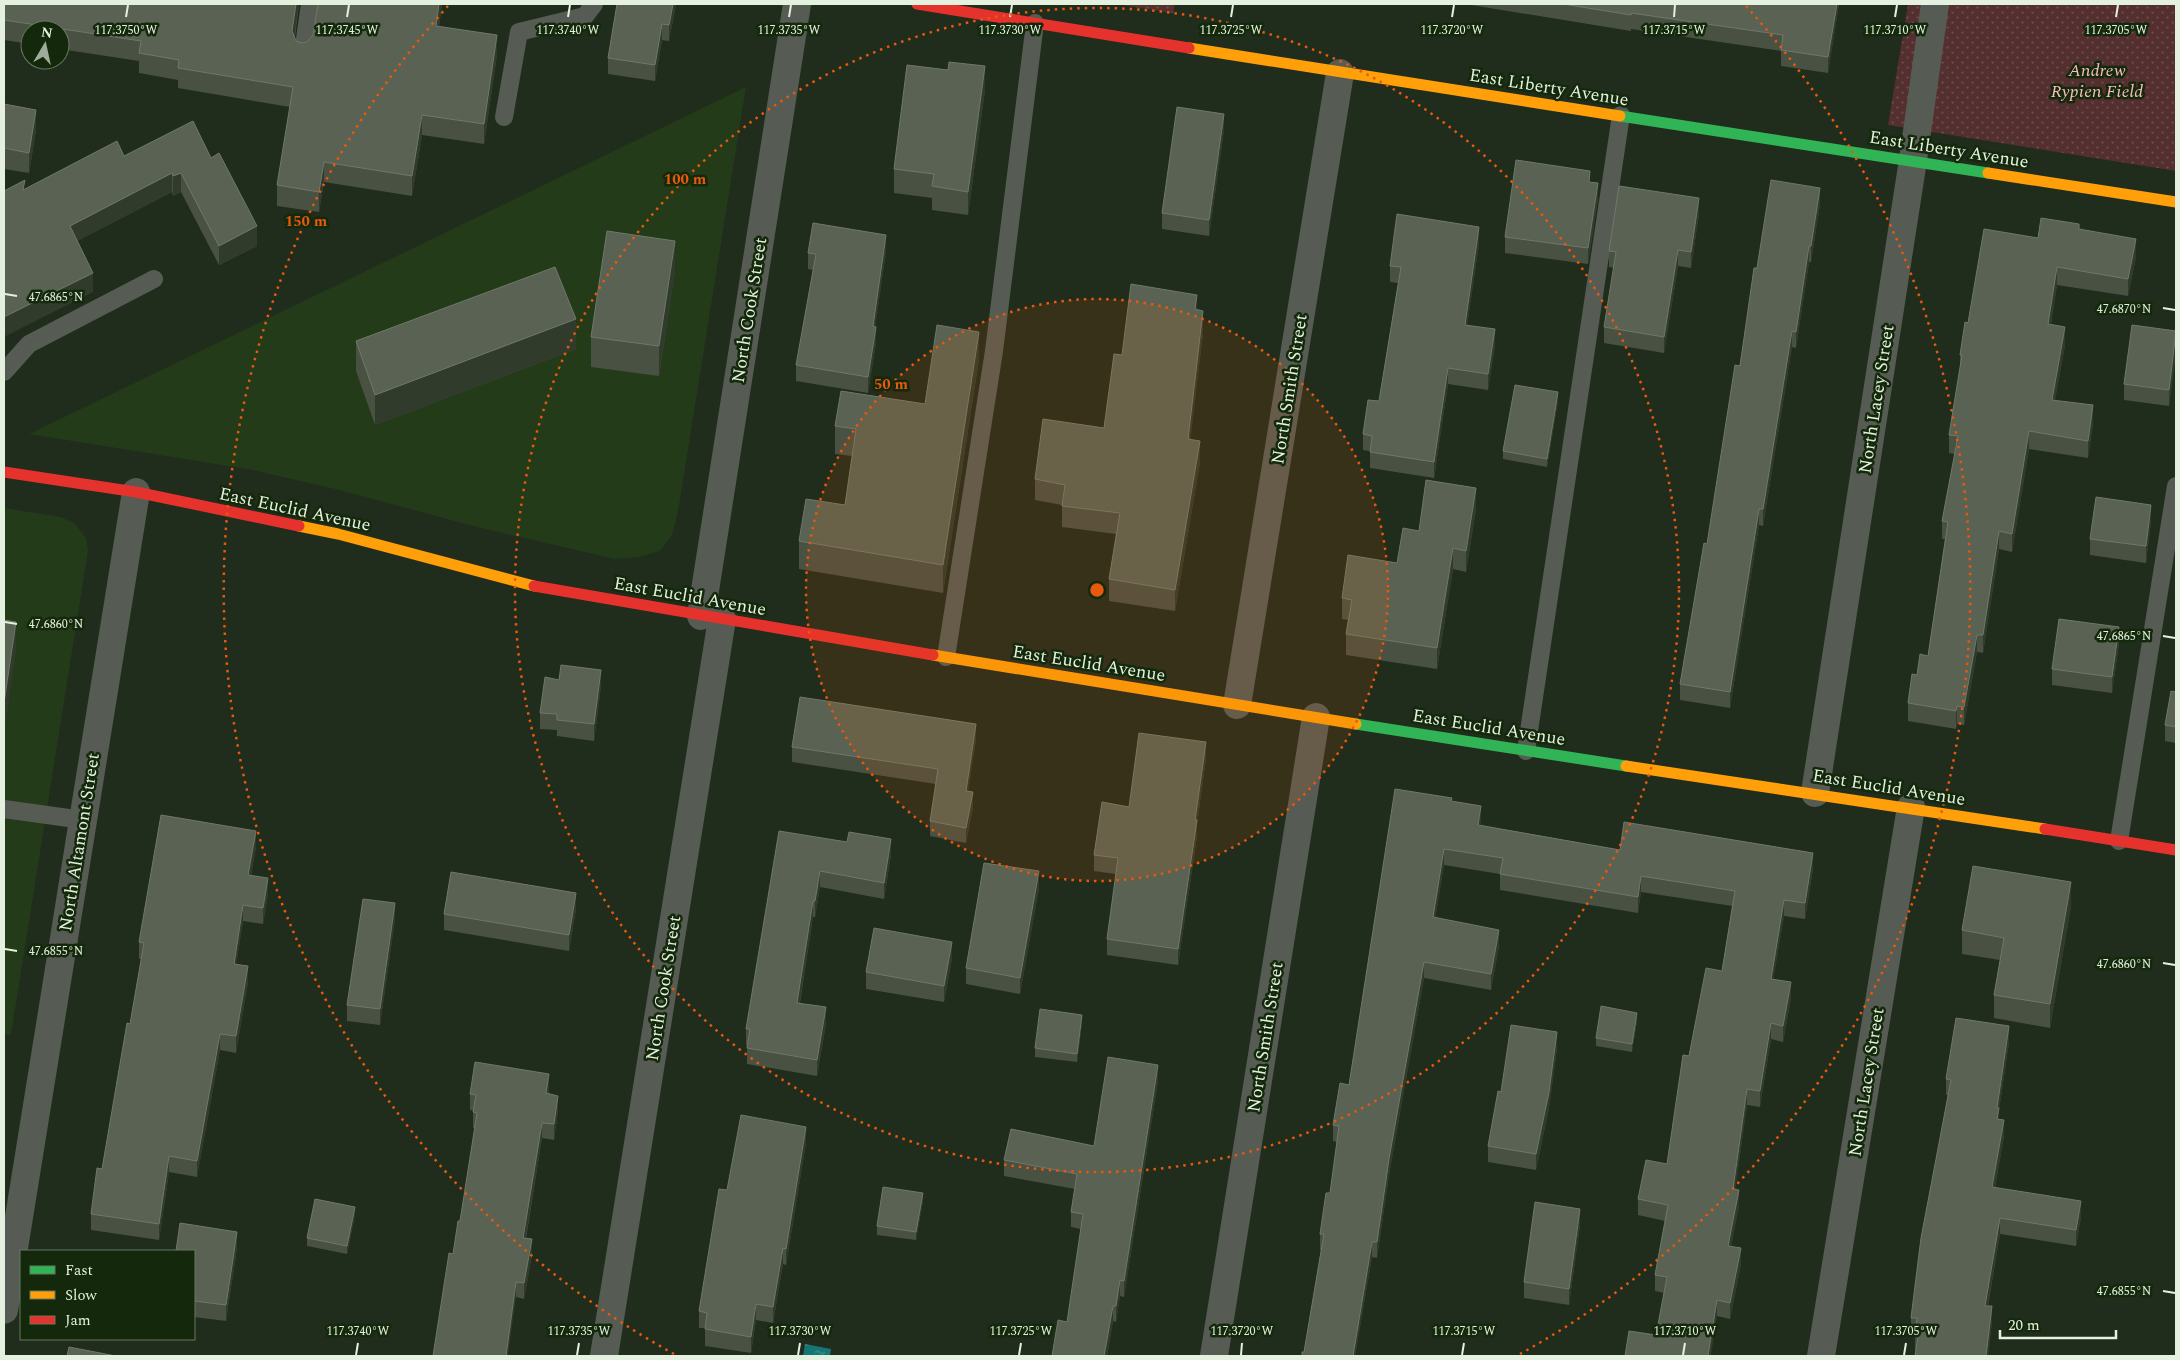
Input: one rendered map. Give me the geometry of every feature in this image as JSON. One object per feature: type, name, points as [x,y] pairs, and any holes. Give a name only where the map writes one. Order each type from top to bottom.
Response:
[{"type":"main road","name":"East Liberty Avenue","points":[[917,4],[1340,73],[2176,202]]},
{"type":"main road","name":"East Euclid Avenue","points":[[4,472],[136,492],[338,534],[539,587],[712,618],[1526,751],[1911,807],[2176,850]]},
{"type":"street","name":"North Cook Street","points":[[604,1356],[712,618],[797,4]]},
{"type":"street","name":"North Lacey Street","points":[[1815,793],[1913,160],[1935,4]]},
{"type":"street","name":"North Smith Street","points":[[1237,705],[1340,73]]},
{"type":"street","name":"North Altamont Street","points":[[4,1310],[136,492]]},
{"type":"street","name":"North Smith Street","points":[[1214,1356],[1316,717]]},
{"type":"street","name":"North Lacey Street","points":[[1821,1356],[1911,807]]},
{"type":"lane","points":[[303,53],[310,4]]},
{"type":"lane","points":[[504,116],[519,32],[584,16],[594,4]]},
{"type":"lane","points":[[946,657],[994,351],[1035,23]]},
{"type":"lane","points":[[1526,751],[1621,115]]},
{"type":"lane","points":[[4,372],[29,344],[154,278]]},
{"type":"lane","points":[[2119,841],[2176,486]]},
{"type":"lane","points":[[4,809],[83,820]]},
{"type":"shaded area","points":[[746,87],[678,512],[672,535],[660,551],[639,557],[615,559],[477,527],[335,489],[253,470],[29,434]]},
{"type":"shaded area","points":[[4,508],[61,517],[74,523],[86,538],[88,551],[11,1035],[4,1034]]},
{"type":"green space","points":[[1115,4],[1175,4],[1173,13]]},
{"type":"green space","name":"Andrew Rypien Field","points":[[1908,4],[2176,4],[2176,171],[1888,125]]},
{"type":"water","points":[[805,1344],[831,1349],[830,1356],[803,1356]]},
{"type":"building","points":[[4,4],[296,4],[292,31],[296,41],[302,43],[307,42],[313,35],[318,4],[439,4],[436,26],[497,35],[484,124],[422,115],[412,176],[324,162],[319,192],[277,185],[293,87],[178,68],[179,60],[139,53],[141,41],[70,30],[70,20],[20,20],[20,22],[4,20]]},
{"type":"building","points":[[617,4],[673,4],[669,25],[662,24],[655,65],[608,58]]},
{"type":"building","points":[[1563,4],[1837,4],[1828,57],[1781,50],[1783,35]]},
{"type":"building","points":[[949,62],[985,66],[968,192],[932,186],[934,174],[894,169],[907,65],[948,70]]},
{"type":"building","points":[[4,104],[36,110],[29,153],[4,148]]},
{"type":"building","points":[[1177,107],[1224,114],[1209,220],[1162,213]]},
{"type":"building","points":[[193,121],[211,158],[219,153],[257,226],[219,246],[181,173],[173,176],[172,173],[70,226],[93,273],[4,317],[4,191],[25,180],[23,190],[117,141],[124,156]]},
{"type":"building","points":[[1516,160],[1590,171],[1589,182],[1598,183],[1588,248],[1505,237]]},
{"type":"building","points":[[1771,180],[1820,188],[1796,332],[1792,331],[1763,509],[1759,509],[1730,692],[1680,684],[1704,543],[1707,544],[1735,365],[1740,366],[1754,268],[1757,268]]},
{"type":"building","points":[[1619,186],[1699,198],[1691,252],[1678,250],[1664,337],[1604,327],[1616,252],[1609,251]]},
{"type":"building","points":[[1397,214],[1479,227],[1465,325],[1495,329],[1488,374],[1448,368],[1434,462],[1370,452],[1372,436],[1363,434],[1368,400],[1379,401],[1401,267],[1390,266]]},
{"type":"building","points":[[2041,218],[2079,224],[2079,229],[2136,239],[2128,279],[2057,267],[2048,324],[2065,327],[2052,400],[2093,405],[2088,441],[2029,431],[2012,534],[1999,531],[1983,635],[1977,635],[1964,707],[1957,706],[1956,711],[1908,703],[1912,674],[1917,675],[1920,654],[1928,656],[1948,522],[1942,521],[1958,436],[1949,435],[1962,355],[1960,355],[1965,322],[1968,323],[1984,229],[2038,238]]},
{"type":"building","points":[[813,223],[886,235],[873,326],[876,327],[868,377],[796,365],[816,254],[808,253]]},
{"type":"building","points":[[607,231],[675,241],[659,346],[591,337]]},
{"type":"building","points":[[555,267],[576,319],[375,395],[356,341]]},
{"type":"building","points":[[1131,284],[1197,295],[1195,309],[1203,311],[1188,439],[1200,441],[1175,590],[1109,579],[1120,513],[1062,506],[1065,485],[1035,479],[1043,419],[1104,428],[1114,354],[1122,355]]},
{"type":"building","points":[[937,325],[979,332],[943,565],[799,541],[806,499],[845,505],[856,429],[835,426],[841,391],[925,404]]},
{"type":"building","points":[[2132,325],[2176,331],[2169,390],[2124,384]]},
{"type":"building","points":[[1515,385],[1558,392],[1547,459],[1503,451]]},
{"type":"building","points":[[1426,480],[1476,488],[1466,551],[1453,548],[1437,648],[1346,634],[1352,600],[1342,598],[1348,555],[1397,563],[1403,528],[1419,531]]},
{"type":"building","points":[[2096,497],[2151,505],[2146,546],[2090,539]]},
{"type":"building","points":[[2059,619],[2119,627],[2112,677],[2052,669]]},
{"type":"building","points":[[4,620],[16,622],[4,703]]},
{"type":"building","points":[[561,665],[601,670],[594,724],[557,720],[557,714],[540,713],[545,677],[559,680]]},
{"type":"building","points":[[2171,691],[2176,692],[2176,727],[2165,725]]},
{"type":"building","points":[[800,697],[976,724],[966,791],[973,792],[966,828],[930,821],[938,769],[792,747]]},
{"type":"building","points":[[1139,733],[1206,742],[1195,820],[1197,820],[1178,949],[1107,939],[1118,858],[1094,855],[1102,802],[1129,807]]},
{"type":"building","points":[[1395,789],[1452,798],[1451,801],[1481,806],[1478,825],[1620,850],[1624,822],[1813,853],[1805,903],[1784,900],[1771,979],[1791,982],[1783,1026],[1771,1023],[1760,1091],[1747,1089],[1733,1189],[1739,1190],[1728,1246],[1741,1248],[1730,1303],[1717,1300],[1708,1356],[1625,1356],[1629,1331],[1656,1335],[1667,1277],[1655,1275],[1668,1205],[1638,1199],[1646,1160],[1667,1164],[1683,1055],[1689,1056],[1706,968],[1722,971],[1735,891],[1641,876],[1638,897],[1500,874],[1503,858],[1444,849],[1433,917],[1499,930],[1491,974],[1424,962],[1389,1159],[1377,1242],[1372,1242],[1353,1356],[1302,1356],[1324,1234],[1320,1234],[1326,1193],[1330,1193],[1339,1126],[1333,1125],[1340,1083],[1349,1085]]},
{"type":"building","points":[[161,815],[256,831],[248,875],[268,878],[263,908],[243,905],[234,964],[248,966],[236,1036],[220,1034],[197,1161],[169,1156],[159,1224],[91,1214],[97,1168],[102,1169],[127,1023],[130,1024],[144,943],[139,942]]},
{"type":"building","points":[[779,831],[847,842],[849,832],[891,839],[884,883],[820,871],[815,901],[813,901],[797,1003],[826,1007],[817,1060],[747,1048],[750,1029],[746,1029]]},
{"type":"building","points":[[984,863],[1039,871],[1020,978],[966,968]]},
{"type":"building","points":[[1973,866],[2071,882],[2050,1004],[1994,995],[2004,938],[1962,930]]},
{"type":"building","points":[[451,872],[576,893],[569,935],[444,914]]},
{"type":"building","points":[[363,899],[395,903],[380,1009],[347,1005]]},
{"type":"building","points":[[874,928],[952,942],[944,986],[866,972]]},
{"type":"building","points":[[1601,1006],[1637,1013],[1632,1044],[1596,1038]]},
{"type":"building","points":[[1040,1009],[1082,1015],[1077,1054],[1035,1048]]},
{"type":"building","points":[[1956,1018],[2009,1026],[1997,1108],[1999,1108],[1997,1119],[2004,1120],[1992,1187],[2081,1201],[2076,1230],[2000,1218],[1985,1306],[1992,1306],[1986,1356],[1915,1356],[1918,1337],[1915,1336],[1917,1318],[1911,1318],[1921,1238],[1951,1080],[1946,1079]]},
{"type":"building","points":[[1511,1025],[1557,1032],[1549,1092],[1536,1154],[1488,1146],[1498,1091],[1501,1092]]},
{"type":"building","points":[[1108,1057],[1158,1065],[1124,1281],[1120,1280],[1116,1306],[1113,1306],[1104,1356],[1052,1356],[1058,1320],[1067,1322],[1083,1214],[1071,1212],[1077,1174],[1004,1160],[1011,1129],[1094,1146]]},
{"type":"building","points":[[475,1062],[549,1074],[546,1093],[558,1096],[554,1124],[542,1123],[523,1238],[532,1239],[524,1283],[516,1282],[506,1356],[433,1356],[449,1253],[453,1254],[458,1221],[460,1221],[477,1113],[473,1112],[476,1095],[470,1094]]},
{"type":"building","points":[[741,1115],[806,1127],[786,1249],[783,1248],[773,1307],[756,1304],[751,1337],[705,1329],[707,1313],[699,1311],[719,1189],[727,1190]]},
{"type":"building","points":[[883,1187],[923,1193],[916,1232],[877,1226]]},
{"type":"building","points":[[315,1199],[355,1207],[347,1246],[307,1238]]},
{"type":"building","points":[[1535,1202],[1580,1209],[1569,1289],[1524,1282]]},
{"type":"building","points":[[180,1223],[237,1232],[226,1305],[195,1301],[195,1250],[176,1250]]},
{"type":"building","points":[[69,1347],[116,1356],[67,1356]]},
{"type":"traffic: fast","points":[[1620,116],[1988,173]]},
{"type":"traffic: fast","points":[[1356,724],[1626,766]]},
{"type":"traffic: slow","points":[[1189,48],[1620,116]]},
{"type":"traffic: slow","points":[[1988,173],[2176,202]]},
{"type":"traffic: slow","points":[[299,526],[338,534],[534,586]]},
{"type":"traffic: slow","points":[[933,655],[1356,724]]},
{"type":"traffic: slow","points":[[1626,766],[2045,829]]},
{"type":"traffic: jam","points":[[917,4],[1189,48]]},
{"type":"traffic: jam","points":[[4,472],[136,492],[299,526]]},
{"type":"traffic: jam","points":[[534,586],[933,655]]},
{"type":"traffic: jam","points":[[2045,829],[2176,850]]}]
